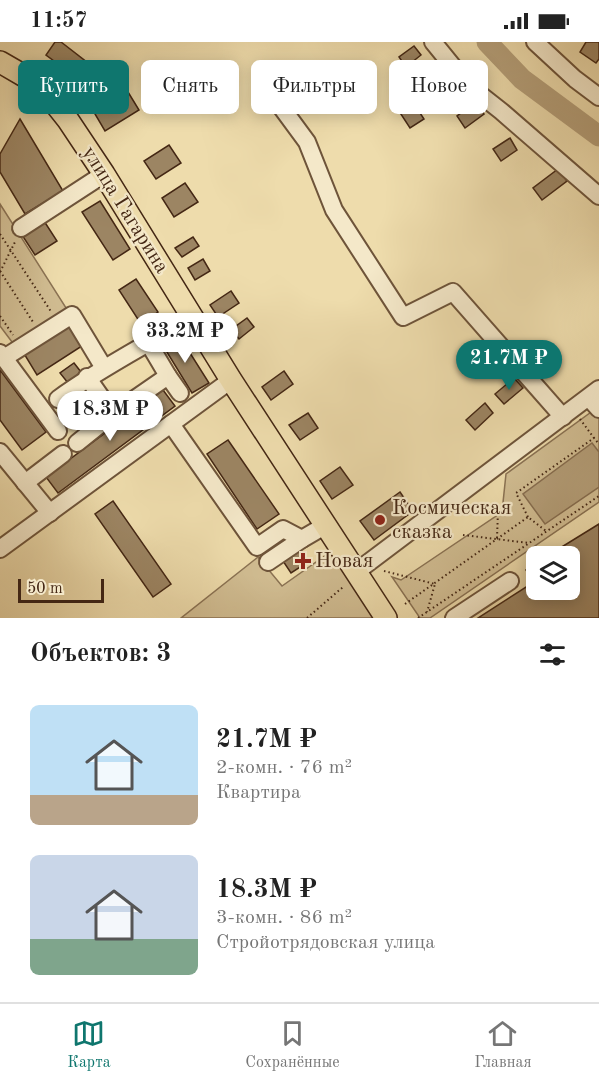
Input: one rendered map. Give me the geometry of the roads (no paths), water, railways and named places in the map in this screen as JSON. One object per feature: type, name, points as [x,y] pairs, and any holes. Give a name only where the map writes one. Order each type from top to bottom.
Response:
[{"type":"main road","name":"улица Гагарина","points":[[0,62],[27,76],[45,92],[68,120],[104,174],[231,380],[326,525],[350,580],[386,618]]},
{"type":"street","points":[[433,42],[468,85],[599,196]]},
{"type":"street","points":[[535,42],[575,79],[599,97]]},
{"type":"street","points":[[287,114],[308,142],[334,210],[403,318],[453,292],[571,417]]},
{"type":"street","points":[[21,228],[104,174]]},
{"type":"street","points":[[58,431],[2,356],[22,347],[72,315],[104,368]]},
{"type":"street","points":[[58,399],[87,378],[192,317]]},
{"type":"street","points":[[149,344],[180,393]]},
{"type":"street","points":[[77,443],[113,414],[168,376]]},
{"type":"street","points":[[87,378],[113,414]]},
{"type":"street","points":[[0,549],[231,380]]},
{"type":"street","points":[[350,580],[596,399]]},
{"type":"street","points":[[171,424],[257,546],[283,529],[302,539]]},
{"type":"street","points":[[0,452],[50,513]]},
{"type":"street","points":[[25,483],[63,454]]},
{"type":"street","points":[[268,562],[326,525]]},
{"type":"street","points":[[454,618],[510,581]]},
{"type":"waterway","points":[[487,42],[522,79],[599,136]]},
{"type":"place","name":"Космическая сказка","points":[[380,520]]},
{"type":"place","name":"Новая","points":[[303,561]]}]
